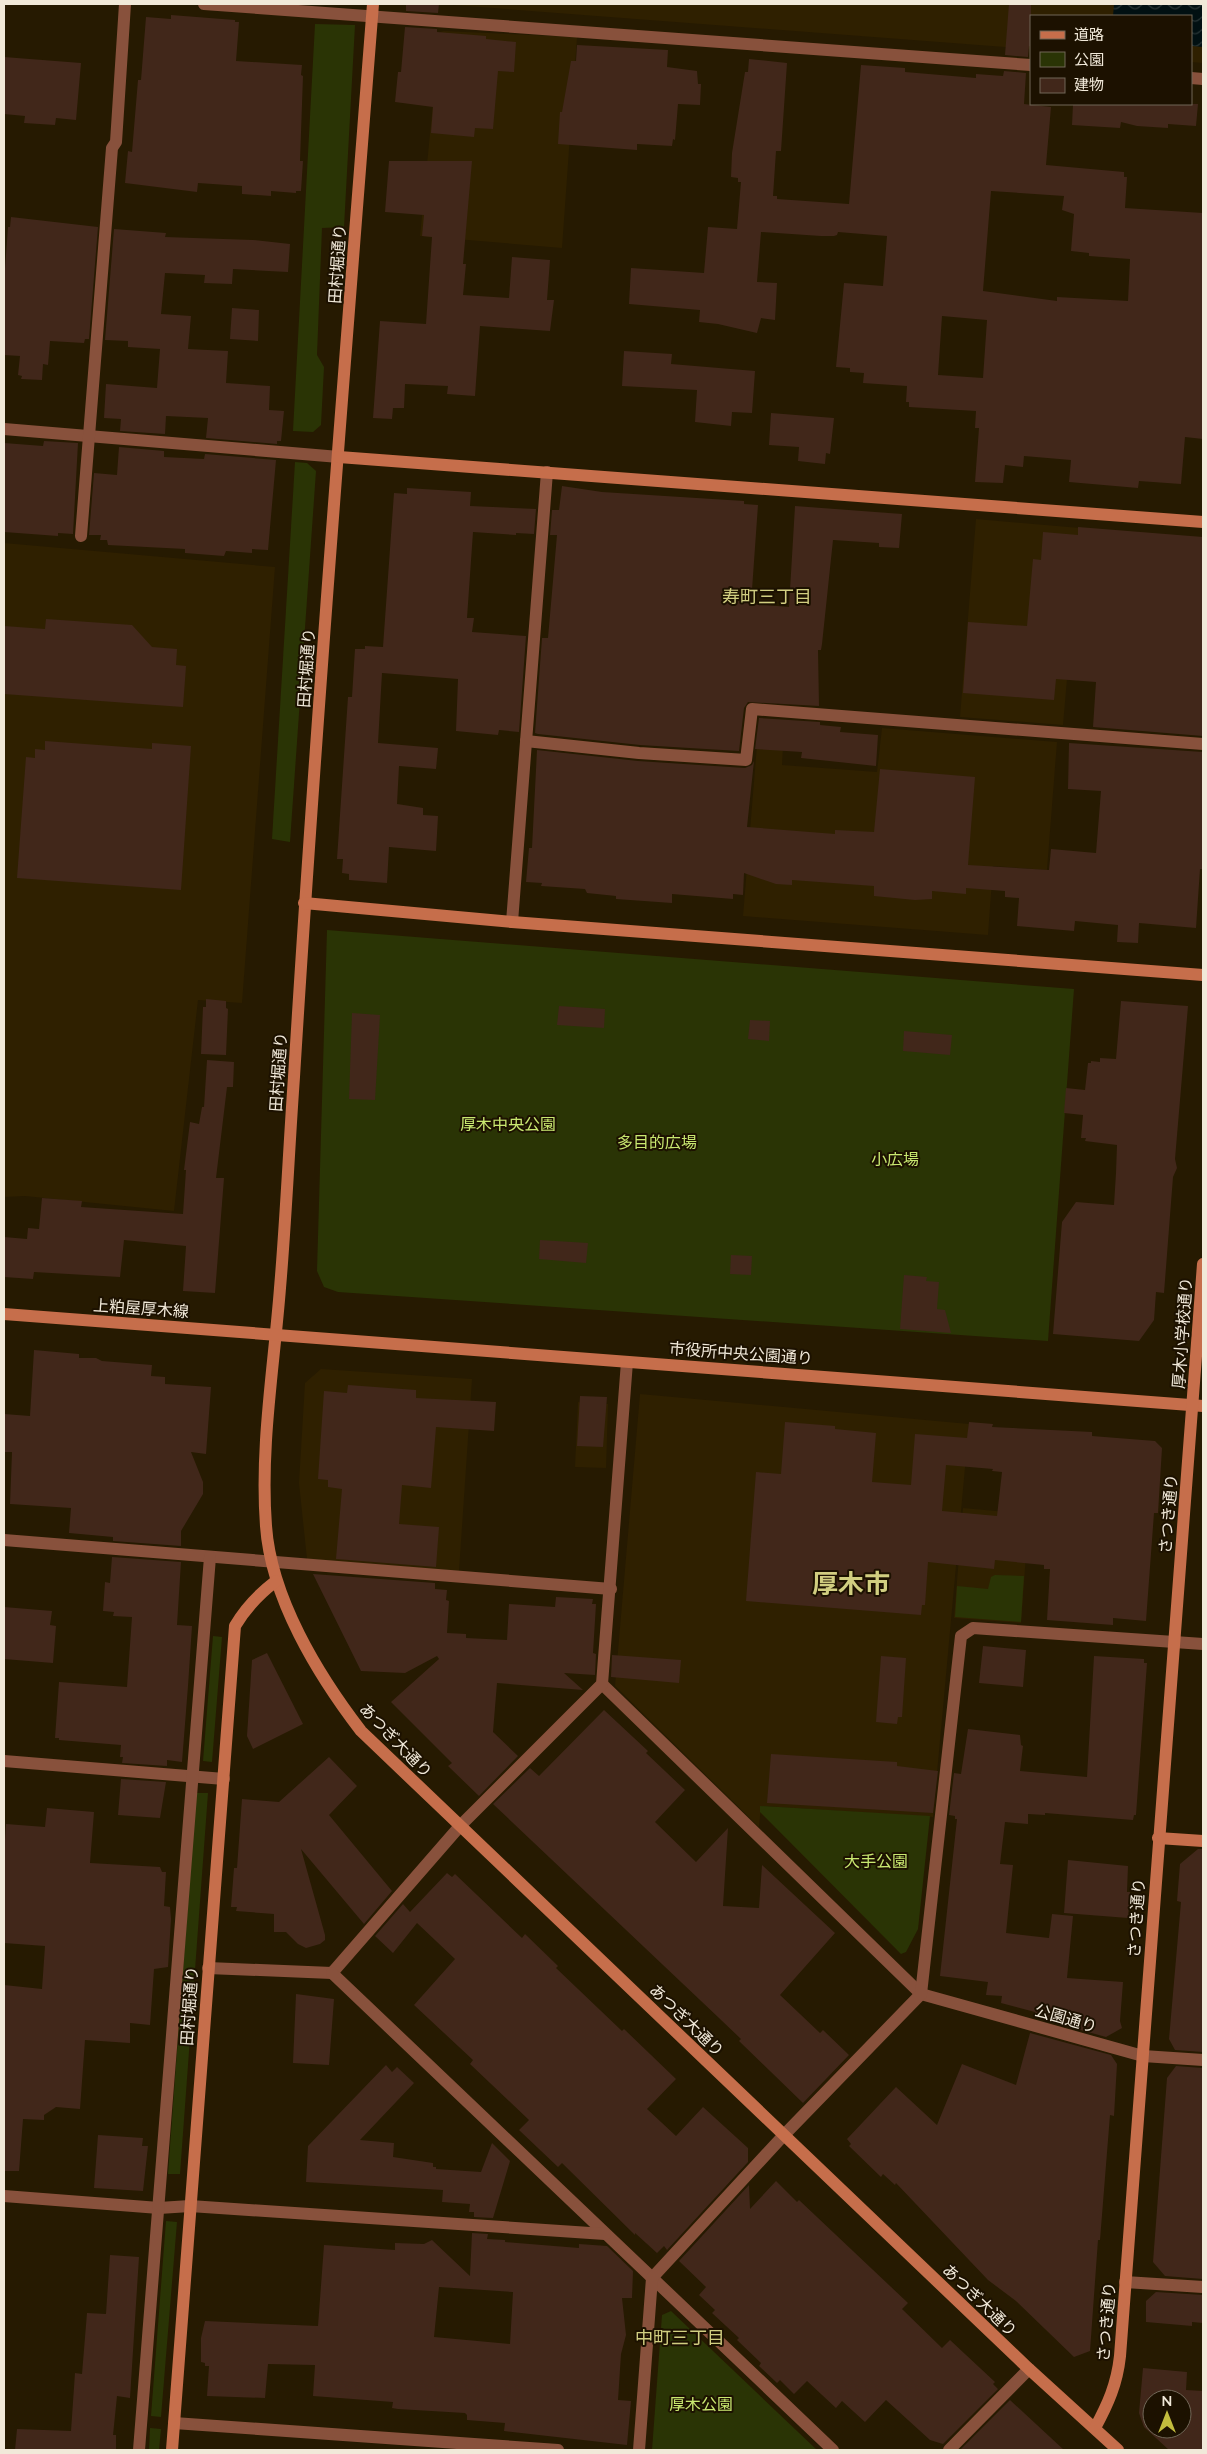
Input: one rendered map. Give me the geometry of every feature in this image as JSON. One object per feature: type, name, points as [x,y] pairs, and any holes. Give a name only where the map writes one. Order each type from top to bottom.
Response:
[{"type":"street","points":[[80,536],[90,436],[125,4]]},
{"type":"street","points":[[204,4],[372,10],[1030,65]]},
{"type":"street","name":"田村堀通り","points":[[272,1561],[266,1527],[269,1398],[276,1335],[304,903],[372,10]]},
{"type":"street","points":[[4,429],[755,490],[1203,522]]},
{"type":"street","points":[[512,922],[547,472]]},
{"type":"street","points":[[526,740],[658,755],[746,760],[752,709],[1203,744]]},
{"type":"street","points":[[304,903],[512,922],[1203,975]]},
{"type":"street","name":"厚木小学校通り","points":[[1198,1406],[1203,1264]]},
{"type":"street","name":"上粕屋厚木線","points":[[4,1314],[276,1335]]},
{"type":"street","name":"市役所中央公園通り","points":[[276,1335],[1198,1406]]},
{"type":"street","points":[[332,1973],[460,1826],[602,1684],[611,1589],[627,1362]]},
{"type":"street","name":"さつき通り","points":[[1095,2428],[1112,2396],[1118,2377],[1174,1643],[1198,1406]]},
{"type":"street","points":[[4,1540],[611,1589]]},
{"type":"street","points":[[139,2450],[210,1557]]},
{"type":"street","name":"あつぎ大通り","points":[[272,1561],[276,1581],[313,1660],[334,1696],[361,1731],[1030,2370],[1118,2450]]},
{"type":"street","name":"田村堀通り","points":[[172,2450],[235,1626],[244,1610],[257,1596],[276,1581]]},
{"type":"street","points":[[639,2450],[652,2278],[784,2135],[921,1994],[961,1636],[973,1628],[1203,1644]]},
{"type":"street","points":[[602,1684],[921,1994]]},
{"type":"street","points":[[4,1761],[224,1779]]},
{"type":"street","points":[[1158,1838],[1203,1841]]},
{"type":"street","points":[[208,1968],[332,1973],[833,2450]]},
{"type":"street","name":"公園通り","points":[[921,1994],[1143,2056],[1203,2060]]},
{"type":"street","points":[[4,2196],[159,2208],[190,2206],[605,2234]]},
{"type":"street","points":[[1125,2282],[1203,2287]]},
{"type":"street","points":[[949,2450],[1030,2370]]},
{"type":"street","points":[[174,2423],[558,2450]]},
{"type":"shaded area","points":[[440,4],[1203,4],[1203,63],[1192,62],[1192,15],[1030,15],[1030,49]]},
{"type":"shaded area","points":[[440,32],[577,37],[562,248],[420,236]]},
{"type":"shaded area","points":[[976,519],[1080,528],[1063,725],[960,717]]},
{"type":"shaded area","points":[[4,543],[275,567],[242,1003],[198,1000],[174,1211],[25,1196],[4,1197]]},
{"type":"shaded area","points":[[882,728],[1057,742],[1047,870],[993,866],[988,935],[743,916],[757,745],[783,747],[782,765],[877,772]]},
{"type":"shaded area","points":[[321,1369],[472,1379],[459,1571],[307,1559],[299,1483],[305,1383]]},
{"type":"shaded area","points":[[640,1394],[969,1424],[933,1817],[761,1806],[759,1827],[615,1686]]},
{"type":"shaded area","points":[[578,1402],[608,1404],[606,1468],[575,1467]]},
{"type":"shaded area","points":[[963,1508],[1029,1514],[1021,1623],[954,1618]]},
{"type":"green space","points":[[315,24],[355,25],[344,227],[322,228],[317,355],[324,367],[321,425],[313,432],[293,431]]},
{"type":"green space","points":[[295,462],[307,463],[316,471],[290,842],[272,839]]},
{"type":"green space","name":"厚木中央公園","points":[[327,930],[1074,989],[1048,1341],[338,1292],[324,1287],[317,1271]]},
{"type":"green space","points":[[995,1575],[1024,1576],[1021,1622],[955,1617],[957,1586],[988,1589],[991,1577]]},
{"type":"green space","points":[[213,1636],[222,1637],[212,1762],[203,1761]]},
{"type":"green space","points":[[196,1793],[208,1793],[180,2174],[168,2174]]},
{"type":"green space","name":"大手公園","points":[[760,1806],[930,1816],[918,1929],[906,1952],[901,1954],[760,1812]]},
{"type":"green space","points":[[166,2221],[177,2222],[161,2417],[151,2416]]},
{"type":"green space","name":"厚木公園","points":[[671,2311],[817,2450],[652,2450],[662,2315]]},
{"type":"green space","points":[[150,2428],[161,2429],[159,2450],[149,2450]]},
{"type":"water","points":[[1114,4],[1203,4],[1203,47],[1192,46],[1192,15],[1113,15]]},
{"type":"building","points":[[406,4],[439,4],[438,13],[406,11]]},
{"type":"building","points":[[1009,4],[1031,4],[1028,57],[1005,55]]},
{"type":"building","points":[[171,15],[235,20],[235,22],[239,22],[236,61],[302,65],[300,161],[303,161],[301,191],[296,191],[296,193],[271,191],[271,196],[242,194],[242,186],[198,183],[197,192],[125,183],[128,151],[132,152],[138,80],[141,80],[146,17],[171,19]]},
{"type":"building","points":[[405,27],[437,29],[437,32],[486,36],[486,39],[516,42],[514,72],[498,71],[493,129],[475,128],[474,137],[431,133],[433,107],[395,102],[398,72],[401,72]]},
{"type":"building","points":[[577,45],[668,50],[667,67],[697,71],[698,84],[701,84],[700,105],[678,104],[675,140],[673,139],[672,146],[637,144],[637,150],[558,144],[560,112],[562,112],[571,61],[576,61]]},
{"type":"building","points":[[4,57],[81,63],[76,120],[56,118],[55,125],[24,123],[25,116],[4,114]]},
{"type":"building","points":[[749,59],[787,63],[781,151],[776,151],[773,196],[777,196],[777,199],[849,204],[861,65],[905,68],[905,72],[976,78],[976,74],[1003,76],[1004,71],[1026,73],[1024,104],[1051,107],[1046,165],[1124,172],[1124,177],[1127,177],[1125,208],[1203,213],[1203,439],[1185,437],[1181,484],[1139,481],[1138,488],[1069,482],[1071,460],[1024,456],[1023,467],[1005,465],[1003,483],[975,482],[979,428],[975,428],[976,411],[909,407],[909,402],[906,402],[907,386],[863,383],[864,373],[850,372],[850,368],[836,367],[844,283],[883,286],[887,236],[838,232],[834,236],[821,236],[761,232],[757,282],[777,283],[775,320],[761,318],[757,333],[718,324],[699,322],[700,310],[629,304],[631,268],[704,273],[708,227],[737,229],[741,182],[738,182],[738,178],[731,177],[732,153],[745,72],[748,72]],"holes":[[[991,191],[1064,196],[1062,210],[1074,214],[1071,251],[1089,253],[1089,256],[1130,259],[1128,301],[1057,297],[1057,301],[983,291]],[[942,316],[987,320],[983,378],[938,375]]]},
{"type":"building","points":[[1198,104],[1196,126],[1168,124],[1168,128],[1137,126],[1121,122],[1120,128],[1072,125],[1073,105]]},
{"type":"building","points":[[389,161],[472,161],[463,264],[466,264],[463,295],[509,298],[512,257],[550,260],[547,300],[554,300],[550,331],[480,326],[475,396],[447,394],[448,386],[405,384],[404,408],[393,408],[392,419],[373,418],[380,321],[426,324],[432,237],[422,236],[424,215],[385,212]]},
{"type":"building","points":[[11,217],[98,227],[89,339],[85,339],[84,343],[50,341],[48,365],[43,364],[42,380],[21,379],[22,376],[18,375],[20,356],[4,355],[4,282],[8,227],[10,227]]},
{"type":"building","points":[[114,229],[166,233],[165,237],[253,240],[290,244],[288,272],[233,269],[232,284],[204,283],[205,275],[165,273],[161,314],[191,316],[188,349],[228,351],[226,383],[270,386],[269,410],[284,411],[281,441],[277,441],[277,444],[206,438],[208,418],[166,416],[165,434],[120,431],[121,419],[104,418],[106,384],[157,388],[160,349],[128,347],[128,341],[105,340]]},
{"type":"building","points":[[232,308],[259,310],[258,341],[230,339]]},
{"type":"building","points":[[624,351],[672,354],[671,364],[755,371],[752,413],[732,412],[731,426],[695,422],[697,390],[622,386]]},
{"type":"building","points":[[771,413],[834,418],[830,454],[826,453],[825,464],[798,461],[799,447],[769,445]]},
{"type":"building","points":[[44,441],[78,443],[73,534],[58,533],[58,536],[4,532],[4,443],[43,446]]},
{"type":"building","points":[[119,447],[164,451],[164,457],[204,459],[205,454],[276,460],[268,550],[252,549],[252,553],[226,551],[224,556],[185,553],[185,549],[108,545],[107,540],[100,540],[101,535],[89,535],[94,473],[117,475]]},
{"type":"building","points":[[562,486],[602,492],[744,501],[744,504],[758,505],[751,604],[789,607],[795,506],[902,514],[899,548],[879,547],[879,543],[833,540],[822,644],[821,650],[818,650],[819,706],[748,702],[744,708],[739,751],[640,745],[538,734],[535,733],[542,638],[548,638],[557,535],[550,535],[552,510],[559,510]]},
{"type":"building","points":[[407,488],[471,492],[470,506],[536,509],[534,534],[516,533],[516,535],[473,532],[467,618],[474,618],[472,632],[526,636],[519,732],[499,730],[498,735],[456,731],[458,679],[382,673],[378,743],[438,748],[436,769],[399,766],[397,804],[423,808],[423,815],[438,816],[436,851],[389,847],[387,883],[349,880],[349,874],[342,873],[343,859],[337,859],[348,697],[352,697],[355,649],[365,649],[365,646],[383,647],[394,493],[407,494]]},
{"type":"building","points":[[1078,527],[1203,537],[1203,736],[1093,727],[1096,682],[1056,679],[1054,700],[963,693],[968,622],[1027,626],[1033,559],[1041,560],[1043,532],[1078,535]]},
{"type":"building","points":[[46,619],[132,625],[152,647],[177,649],[176,665],[186,666],[183,707],[4,694],[4,626],[45,629]]},
{"type":"building","points":[[759,718],[820,722],[820,725],[841,727],[840,732],[878,735],[876,766],[801,758],[802,752],[755,749]]},
{"type":"building","points":[[45,741],[152,749],[152,743],[191,746],[181,890],[17,878],[26,757],[35,758],[35,749],[45,750]]},
{"type":"building","points":[[1069,743],[1203,752],[1203,869],[1200,869],[1196,928],[1139,923],[1138,943],[1117,942],[1118,925],[1075,921],[1074,931],[1017,926],[1019,898],[1005,897],[1005,891],[966,888],[966,894],[932,891],[932,899],[915,900],[874,896],[874,886],[792,880],[792,885],[776,884],[744,873],[743,895],[733,894],[733,899],[672,894],[672,903],[616,899],[616,896],[587,893],[585,889],[541,886],[542,883],[526,882],[529,848],[532,848],[537,750],[638,761],[745,768],[752,765],[754,761],[747,827],[835,834],[835,830],[874,832],[880,769],[975,777],[968,865],[1049,870],[1051,849],[1096,853],[1101,791],[1068,789]]},
{"type":"building","points":[[206,999],[226,1001],[226,1008],[228,1009],[226,1055],[201,1054],[203,1007],[206,1007]]},
{"type":"building","points":[[1121,1001],[1188,1006],[1175,1159],[1177,1168],[1173,1177],[1164,1293],[1156,1292],[1154,1320],[1139,1341],[1053,1334],[1062,1222],[1076,1202],[1114,1205],[1116,1173],[1117,1145],[1085,1141],[1086,1138],[1081,1138],[1083,1115],[1064,1113],[1066,1088],[1085,1090],[1088,1063],[1091,1063],[1091,1061],[1100,1062],[1100,1058],[1116,1059]]},
{"type":"building","points":[[559,1006],[605,1009],[604,1028],[557,1025]]},
{"type":"building","points":[[352,1013],[380,1015],[375,1100],[349,1099]]},
{"type":"building","points":[[750,1020],[770,1021],[769,1041],[748,1039]]},
{"type":"building","points":[[904,1031],[952,1035],[950,1055],[903,1051]]},
{"type":"building","points":[[207,1060],[234,1062],[233,1087],[227,1087],[216,1178],[224,1178],[215,1293],[183,1291],[186,1246],[124,1240],[120,1277],[34,1272],[33,1279],[4,1277],[4,1237],[27,1239],[28,1228],[39,1229],[42,1198],[82,1201],[81,1207],[183,1214],[186,1170],[184,1170],[190,1122],[199,1124],[202,1107],[204,1107]]},
{"type":"building","points":[[540,1240],[588,1243],[586,1263],[539,1259]]},
{"type":"building","points":[[731,1255],[752,1256],[751,1275],[730,1274]]},
{"type":"building","points":[[904,1275],[927,1277],[926,1281],[939,1282],[937,1309],[945,1310],[951,1333],[900,1329]]},
{"type":"building","points":[[34,1350],[79,1354],[79,1358],[96,1358],[102,1361],[152,1365],[151,1376],[165,1377],[165,1384],[211,1387],[206,1454],[191,1452],[203,1482],[203,1494],[181,1531],[181,1546],[113,1541],[113,1537],[69,1533],[71,1508],[10,1504],[12,1452],[4,1452],[4,1414],[30,1416]]},
{"type":"building","points":[[348,1385],[416,1390],[416,1398],[496,1402],[494,1431],[436,1427],[431,1488],[402,1485],[399,1524],[439,1527],[436,1567],[336,1559],[342,1489],[328,1487],[328,1480],[318,1479],[324,1391],[347,1393]]},
{"type":"building","points":[[580,1396],[607,1397],[603,1447],[577,1446]]},
{"type":"building","points":[[785,1422],[835,1426],[835,1429],[876,1433],[872,1482],[911,1485],[915,1434],[967,1438],[969,1422],[993,1424],[992,1427],[1092,1432],[1092,1436],[1155,1441],[1162,1448],[1158,1513],[1154,1513],[1146,1621],[1113,1618],[1113,1625],[1047,1620],[1050,1569],[1044,1569],[1044,1565],[995,1560],[994,1569],[928,1562],[925,1605],[922,1605],[921,1615],[746,1601],[756,1472],[781,1474]],"holes":[[[946,1465],[993,1469],[992,1471],[1002,1472],[997,1516],[942,1511]]]},
{"type":"building","points":[[112,1557],[181,1562],[177,1625],[192,1626],[182,1762],[167,1760],[167,1766],[122,1763],[123,1757],[120,1757],[121,1745],[59,1740],[59,1738],[55,1738],[59,1682],[127,1687],[132,1617],[113,1616],[114,1612],[103,1611],[105,1582],[110,1583]]},
{"type":"building","points":[[313,1574],[435,1583],[435,1589],[447,1590],[446,1600],[449,1601],[447,1633],[466,1634],[466,1638],[507,1640],[509,1604],[555,1607],[556,1597],[593,1599],[592,1604],[596,1604],[593,1653],[596,1654],[595,1675],[564,1673],[583,1690],[497,1683],[493,1732],[518,1756],[479,1796],[448,1766],[452,1763],[391,1702],[439,1659],[437,1656],[405,1673],[361,1671]]},
{"type":"building","points":[[4,1607],[52,1611],[50,1625],[56,1626],[53,1663],[4,1659]]},
{"type":"building","points":[[983,1646],[1026,1650],[1023,1687],[979,1683]]},
{"type":"building","points":[[267,1653],[303,1724],[253,1749],[247,1736],[252,1660]]},
{"type":"building","points":[[612,1655],[681,1660],[679,1683],[611,1677]]},
{"type":"building","points":[[881,1656],[906,1658],[902,1717],[898,1717],[897,1724],[876,1722]]},
{"type":"building","points":[[1094,1656],[1144,1659],[1144,1663],[1147,1663],[1136,1815],[1134,1815],[1133,1820],[1045,1813],[1045,1815],[1028,1814],[1028,1824],[1005,1822],[1000,1864],[1013,1865],[1006,1933],[1049,1938],[1052,1914],[1073,1916],[1067,1978],[1123,1982],[1120,2021],[1122,2028],[1106,2037],[1034,2017],[1035,2012],[1001,2003],[1002,1996],[986,1995],[988,1982],[940,1976],[957,1819],[955,1819],[955,1816],[949,1815],[954,1773],[961,1774],[968,1729],[1020,1735],[1021,1745],[1023,1746],[1020,1771],[1087,1777]]},
{"type":"building","points":[[604,1710],[648,1751],[646,1753],[685,1790],[655,1822],[696,1862],[728,1828],[723,1906],[759,1908],[762,1865],[835,1933],[780,1995],[820,2033],[823,2030],[849,2055],[803,2103],[739,2041],[741,2039],[493,1804],[530,1768],[539,1776]]},
{"type":"building","points":[[771,1754],[897,1762],[897,1766],[938,1771],[933,1813],[767,1803]]},
{"type":"building","points":[[329,1757],[357,1786],[329,1815],[392,1891],[364,1924],[301,1849],[325,1935],[325,1940],[320,1944],[306,1948],[298,1944],[286,1932],[274,1932],[274,1914],[236,1911],[237,1907],[231,1907],[234,1868],[237,1868],[242,1799],[279,1802]]},
{"type":"building","points":[[121,1779],[166,1782],[160,1818],[118,1815]]},
{"type":"building","points":[[47,1808],[94,1812],[90,1863],[160,1867],[162,1872],[166,1872],[164,1906],[170,1907],[171,1919],[168,1967],[154,1969],[150,2025],[130,2023],[130,2043],[85,2040],[80,2109],[56,2107],[44,2115],[44,2120],[23,2119],[19,2171],[4,2171],[4,1985],[42,1989],[45,1946],[4,1943],[6,1824],[45,1827]]},
{"type":"building","points":[[1198,1849],[1203,1849],[1203,2052],[1175,2050],[1169,2039],[1181,1902],[1177,1901],[1180,1864]]},
{"type":"building","points":[[1068,1860],[1128,1866],[1127,1892],[1130,1892],[1128,1918],[1064,1913]]},
{"type":"building","points":[[447,1873],[452,1877],[455,1874],[522,1938],[525,1934],[558,1966],[556,1968],[676,2079],[647,2109],[676,2136],[703,2107],[748,2148],[748,2162],[667,2250],[664,2246],[657,2253],[635,2233],[635,2235],[562,2163],[558,2167],[519,2130],[529,2120],[470,2064],[473,2060],[414,2005],[455,1959],[417,1923],[393,1953],[375,1936],[403,1904],[410,1912]]},
{"type":"building","points":[[296,1994],[334,1999],[329,2065],[293,2063]]},
{"type":"building","points":[[1030,2033],[1111,2055],[1117,2064],[1114,2116],[1110,2115],[1100,2240],[1098,2240],[1090,2351],[1074,2357],[1016,2301],[988,2280],[896,2183],[895,2185],[883,2174],[881,2177],[849,2146],[851,2144],[847,2139],[896,2087],[937,2125],[962,2064],[1016,2085]]},
{"type":"building","points":[[386,2065],[392,2072],[397,2067],[414,2083],[360,2140],[394,2143],[393,2157],[433,2163],[433,2167],[436,2167],[436,2169],[481,2172],[492,2143],[510,2161],[493,2218],[474,2217],[474,2212],[469,2212],[470,2204],[442,2202],[443,2190],[306,2182],[308,2146]]},
{"type":"building","points":[[1176,2066],[1203,2068],[1203,2279],[1165,2276],[1153,2262],[1167,2078]]},
{"type":"building","points":[[98,2135],[143,2138],[142,2146],[148,2146],[143,2191],[94,2188]]},
{"type":"building","points":[[776,2181],[797,2202],[799,2200],[908,2303],[902,2309],[942,2348],[950,2340],[995,2382],[993,2384],[998,2389],[943,2444],[930,2440],[886,2400],[865,2422],[842,2401],[836,2408],[807,2381],[794,2394],[780,2380],[777,2383],[759,2366],[761,2363],[737,2340],[739,2338],[712,2313],[715,2310],[699,2295],[706,2287],[679,2261],[749,2185],[750,2209]]},
{"type":"building","points":[[472,2233],[488,2234],[487,2239],[505,2240],[505,2242],[579,2248],[579,2244],[607,2246],[633,2271],[632,2298],[622,2298],[626,2335],[621,2354],[618,2400],[631,2401],[627,2445],[504,2431],[505,2423],[467,2420],[465,2413],[398,2409],[392,2408],[393,2402],[313,2396],[315,2365],[268,2364],[265,2398],[207,2396],[209,2366],[205,2366],[205,2363],[201,2362],[201,2338],[205,2321],[318,2326],[324,2245],[395,2250],[395,2243],[424,2244],[432,2240],[470,2276]],"holes":[[[439,2287],[513,2292],[510,2344],[434,2337]]]},
{"type":"building","points":[[110,2255],[139,2257],[130,2398],[117,2396],[113,2435],[116,2435],[116,2450],[15,2450],[17,2429],[71,2431],[75,2373],[82,2374],[87,2313],[106,2314]]},
{"type":"building","points":[[1156,2292],[1203,2295],[1203,2323],[1192,2322],[1192,2326],[1146,2322],[1146,2301]]},
{"type":"building","points":[[1143,2368],[1187,2372],[1186,2389],[1142,2389],[1142,2421],[1139,2413]]},
{"type":"building","points":[[1192,2390],[1203,2391],[1203,2450],[1169,2450],[1157,2439],[1192,2439]]},
{"type":"building","points":[[1010,2400],[1064,2450],[960,2450]]},
{"type":"district","name":"寿町三丁目","points":[[767,597]]},
{"type":"district","name":"厚木市","points":[[851,1584]]},
{"type":"district","name":"中町三丁目","points":[[680,2338]]},
{"type":"park label","name":"多目的広場","points":[[657,1142]]},
{"type":"park label","name":"小広場","points":[[895,1159]]}]
